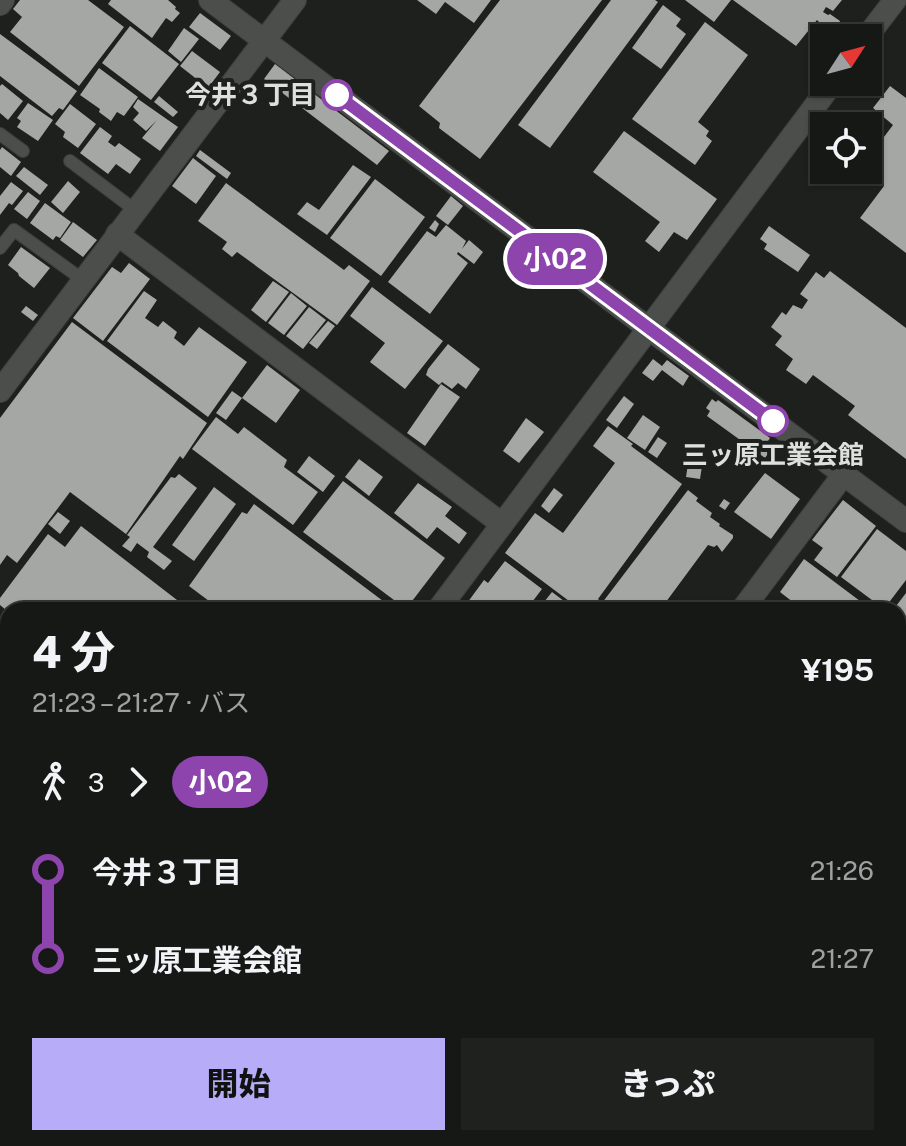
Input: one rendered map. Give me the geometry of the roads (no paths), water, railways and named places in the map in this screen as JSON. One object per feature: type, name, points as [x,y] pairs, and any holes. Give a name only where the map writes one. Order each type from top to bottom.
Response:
[{"type":"street","points":[[210,0],[906,521]]},
{"type":"street","points":[[0,391],[295,0]]},
{"type":"street","points":[[877,24],[895,0]]},
{"type":"street","points":[[444,602],[823,96]]},
{"type":"street","points":[[117,234],[502,524]]},
{"type":"street","points":[[748,602],[844,474]]},
{"type":"lane","points":[[0,134],[23,151]]},
{"type":"lane","points":[[70,161],[135,210]]},
{"type":"lane","points":[[0,248],[14,230],[83,280]]},
{"type":"place","name":"今井３丁目","points":[[337,95]]},
{"type":"place","name":"三ッ原工業会館","points":[[773,421]]}]
